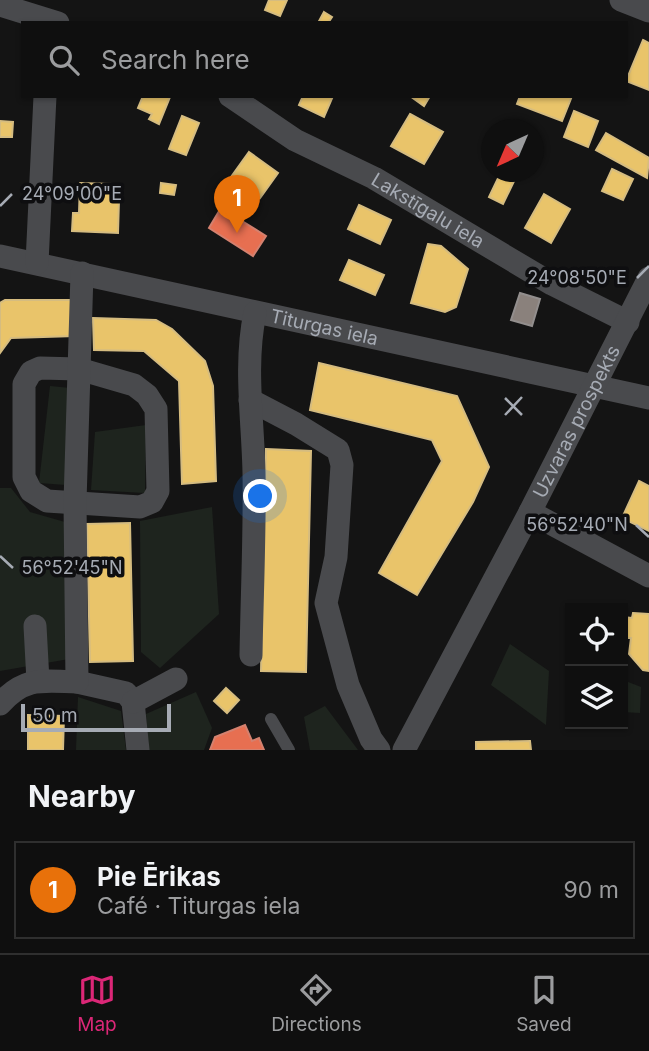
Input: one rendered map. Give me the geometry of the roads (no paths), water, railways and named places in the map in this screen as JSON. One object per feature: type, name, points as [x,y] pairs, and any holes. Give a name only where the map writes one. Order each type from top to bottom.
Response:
[{"type":"street","points":[[621,0],[649,11]]},
{"type":"street","points":[[0,5],[49,21]]},
{"type":"street","points":[[37,263],[45,98]]},
{"type":"street","name":"Lakstīgalu iela","points":[[233,98],[295,140],[374,178],[552,284],[628,322]]},
{"type":"street","name":"Titurgas iela","points":[[0,256],[649,398]]},
{"type":"street","points":[[77,682],[75,502],[82,273]]},
{"type":"street","name":"Uzvaras prospekts","points":[[404,750],[530,512],[649,278]]},
{"type":"street","points":[[251,655],[254,473],[250,400],[252,328],[255,313]]},
{"type":"street","points":[[40,368],[79,369],[134,385],[147,395],[156,409],[158,491],[152,502],[140,507],[75,502],[47,501],[31,491],[24,477],[24,384],[30,372],[40,368]]},
{"type":"street","points":[[250,400],[338,450],[342,465],[336,557],[326,603],[348,685],[371,739],[379,750]]},
{"type":"street","points":[[530,512],[649,576]]},
{"type":"street","points":[[35,626],[38,681]]},
{"type":"street","points":[[133,702],[176,679]]},
{"type":"street","points":[[0,704],[9,693],[32,681],[77,682],[126,693],[133,702],[138,750]]},
{"type":"lane","points":[[271,719],[289,750]]},
{"type":"place","name":"Pie Ērikas","points":[[237,233]]}]
